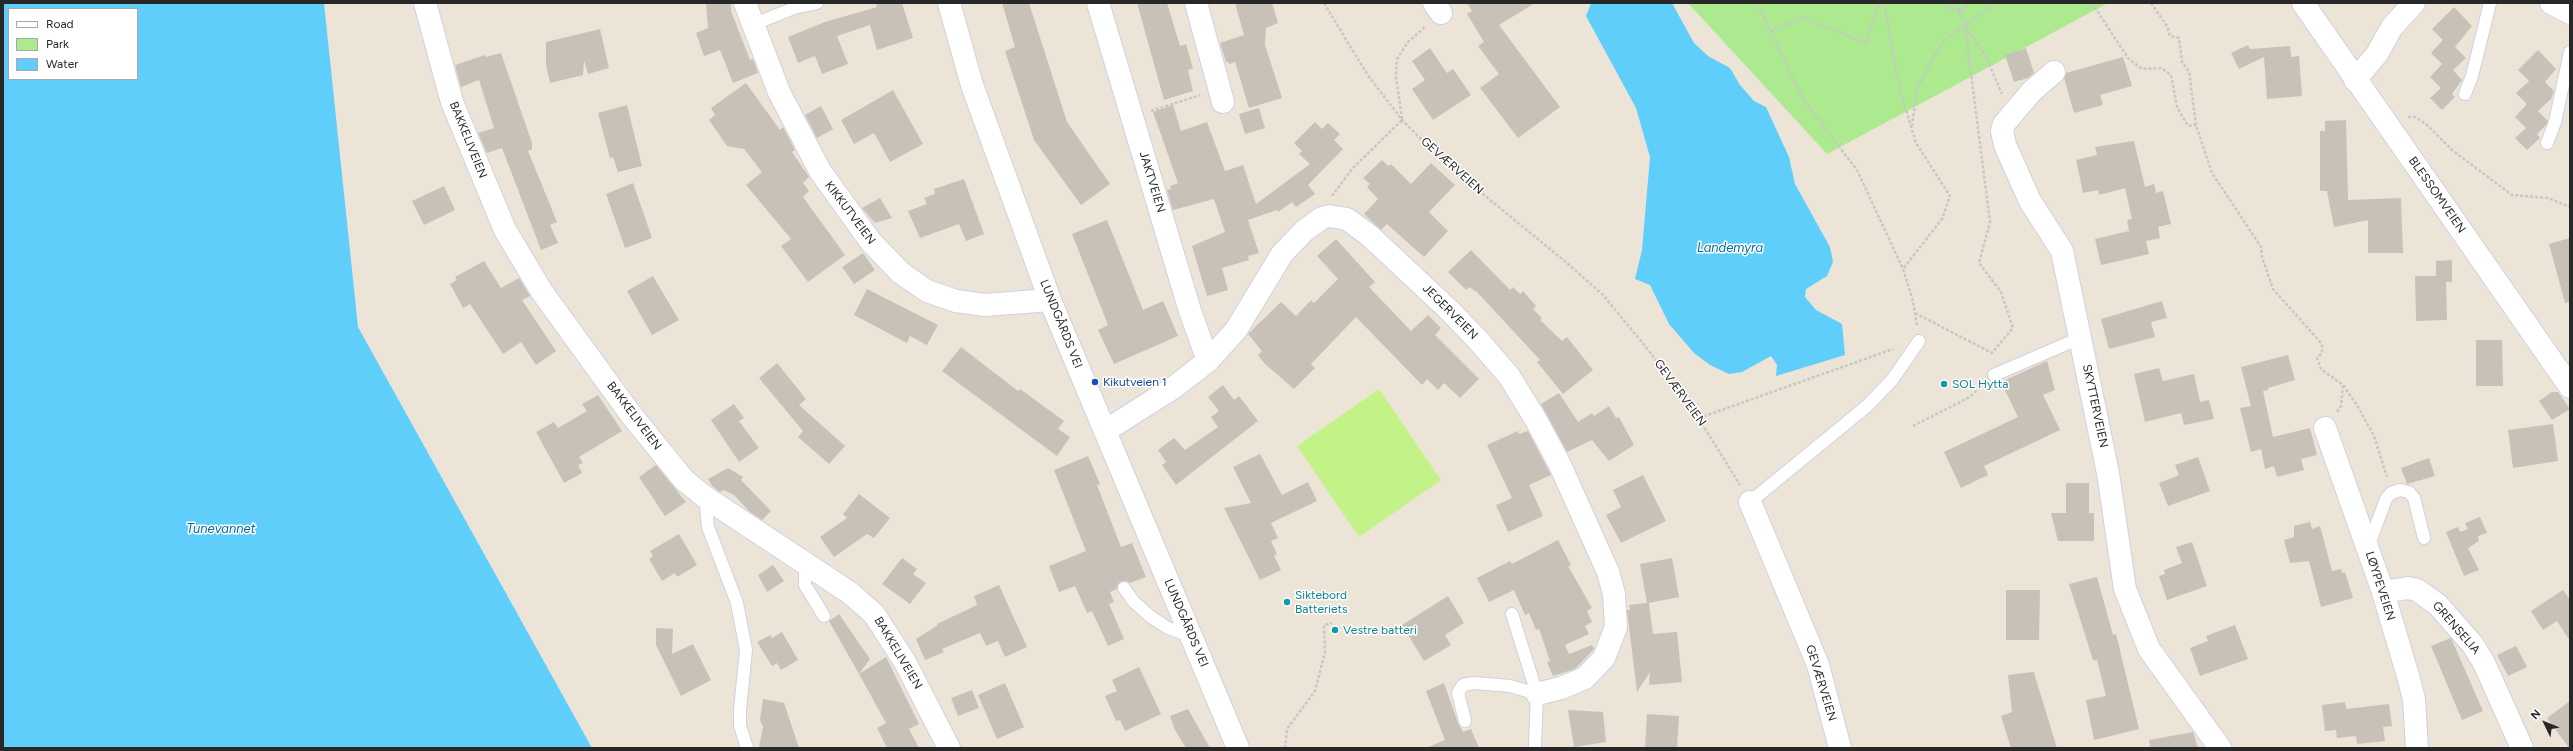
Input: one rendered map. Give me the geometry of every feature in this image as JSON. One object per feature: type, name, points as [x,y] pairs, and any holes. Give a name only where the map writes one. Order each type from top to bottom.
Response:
[{"type":"street","name":"BAKKELIVEIEN","points":[[425,3],[452,102],[506,230],[542,292],[629,412],[684,480],[706,498],[850,593],[874,614],[905,662],[949,748]]},
{"type":"street","name":"KIKKUTVEIEN","points":[[745,3],[752,25],[779,92],[820,171],[871,242],[901,273],[926,291],[956,301],[985,305],[1050,300]]},
{"type":"street","name":"LUNDGÅRDS VEI","points":[[949,3],[972,85],[1050,300],[1238,748]]},
{"type":"street","name":"JAKTVEIEN","points":[[1098,3],[1190,311],[1208,361]]},
{"type":"street","points":[[1196,3],[1221,95]]},
{"type":"street","name":"BLESSOMVEIEN","points":[[2303,3],[2355,80],[2570,387]]},
{"type":"street","points":[[2355,80],[2377,54],[2392,27],[2414,3]]},
{"type":"street","points":[[2551,3],[2570,13]]},
{"type":"street","name":"SKYTTERVEIEN","points":[[2054,72],[2011,114],[2002,131],[2005,145],[2030,200],[2062,251],[2108,473],[2125,589],[2149,649],[2220,748]]},
{"type":"street","points":[[1105,431],[1173,388],[1208,361],[1247,315],[1286,249],[1314,222],[1329,216]]},
{"type":"street","name":"JEGERVEIEN","points":[[1329,216],[1347,219],[1370,236],[1477,339],[1509,376],[1560,465],[1604,565],[1614,594],[1617,612],[1616,627],[1604,658],[1585,678],[1561,688],[1537,694]]},
{"type":"street","name":"LØYPEVEIEN","points":[[2326,428],[2383,592],[2414,698],[2417,748]]},
{"type":"street","name":"GEVÆRVEIEN","points":[[1750,502],[1818,665],[1840,748]]},
{"type":"street","name":"GRENSELIA","points":[[2383,592],[2408,588],[2417,590],[2438,605],[2473,645],[2484,663],[2522,748]]},
{"type":"lane","points":[[752,25],[794,8],[817,3]]},
{"type":"lane","points":[[2465,94],[2472,76],[2490,3]]},
{"type":"lane","points":[[2547,143],[2555,122],[2570,52]]},
{"type":"lane","points":[[1994,375],[2080,338]]},
{"type":"lane","points":[[1750,502],[1867,406],[1892,380],[1919,341]]},
{"type":"lane","points":[[2367,548],[2379,513],[2391,493],[2400,490],[2409,492],[2414,498],[2424,538]]},
{"type":"lane","points":[[706,498],[708,527],[737,603],[746,650],[740,710],[740,726],[747,748]]},
{"type":"lane","points":[[805,564],[805,585],[824,616]]},
{"type":"lane","points":[[1124,588],[1134,602],[1150,617],[1168,628],[1191,636]]},
{"type":"lane","points":[[1512,614],[1537,694],[1535,745]]},
{"type":"lane","points":[[1465,721],[1458,693],[1463,685],[1474,683],[1510,686],[1537,694]]},
{"type":"path","name":"GEVÆRVEIEN","points":[[1324,3],[1367,74],[1402,120],[1445,163],[1567,263],[1603,296],[1649,350],[1698,418],[1750,502]]},
{"type":"path","points":[[1698,418],[1919,341],[1915,313],[1903,269],[1857,170],[1804,100],[1757,3]]},
{"type":"path","points":[[1770,31],[1804,18],[1866,43],[1879,3]]},
{"type":"path","points":[[1884,3],[1900,90],[1916,143],[1950,196],[1942,220],[1903,269]]},
{"type":"path","points":[[1946,3],[1949,8],[1960,12]]},
{"type":"path","points":[[1915,313],[1992,353],[2013,328],[2001,292],[1979,263],[1990,222],[1965,26],[1956,3]]},
{"type":"path","points":[[1960,12],[1968,3]]},
{"type":"path","points":[[1912,129],[1917,88],[1943,41],[1997,3]]},
{"type":"path","points":[[2092,3],[2128,58],[2142,69],[2161,68],[2171,75],[2177,107],[2188,126],[2196,125]]},
{"type":"path","points":[[2152,3],[2170,36],[2179,38],[2182,62],[2189,71],[2196,125],[2212,173],[2261,247],[2273,289],[2322,344],[2322,353],[2317,358],[2321,369],[2343,385],[2357,405],[2374,436],[2391,493]]},
{"type":"path","points":[[1329,216],[1327,201],[1352,169],[1402,120],[1396,77],[1397,59],[1408,42],[1438,8]]},
{"type":"path","points":[[1965,26],[1986,57],[2011,114]]},
{"type":"path","points":[[1132,116],[1221,95]]},
{"type":"path","points":[[2390,128],[2407,117],[2415,118],[2426,124],[2452,150],[2512,196],[2548,198],[2570,207]]},
{"type":"path","points":[[1913,426],[1968,398],[1994,375]]},
{"type":"path","points":[[2326,428],[2341,406],[2343,385]]},
{"type":"path","points":[[1285,748],[1287,729],[1315,691],[1325,652],[1324,625],[1332,623]]},
{"type":"green space","points":[[1688,3],[2108,3],[1827,154]]},
{"type":"green space","points":[[1379,389],[1441,480],[1359,537],[1297,446]]},
{"type":"water","name":"Tunevannet","points":[[3,3],[324,3],[358,327],[592,748],[3,748]]},
{"type":"water","name":"Landemyra","points":[[1591,3],[1672,3],[1694,43],[1708,56],[1730,68],[1740,85],[1754,101],[1766,107],[1789,157],[1795,184],[1830,247],[1833,262],[1827,276],[1806,289],[1805,297],[1816,310],[1842,324],[1845,355],[1776,376],[1777,365],[1771,356],[1742,372],[1729,374],[1710,365],[1694,353],[1669,324],[1650,285],[1635,279],[1642,250],[1650,157],[1636,108],[1586,16]]},
{"type":"building","points":[[706,3],[731,3],[731,11],[750,60],[753,59],[758,73],[733,83],[720,50],[704,56],[696,33],[708,28]]},
{"type":"building","points":[[876,3],[902,3],[913,38],[877,50],[870,25],[837,36],[848,64],[822,74],[815,56],[798,63],[788,37],[825,22],[877,7]]},
{"type":"building","points":[[1002,3],[1029,3],[1067,122],[1110,184],[1081,205],[1034,140],[1005,51],[1015,47]]},
{"type":"building","points":[[1137,3],[1167,3],[1180,46],[1186,44],[1193,68],[1188,70],[1193,91],[1164,100]]},
{"type":"building","points":[[1235,3],[1272,3],[1278,23],[1266,28],[1265,45],[1282,98],[1249,108],[1235,62],[1229,64],[1226,62],[1220,43],[1244,35]]},
{"type":"building","points":[[1467,3],[1535,3],[1499,25],[1560,107],[1518,138],[1480,88],[1499,74],[1478,46],[1484,42],[1467,14],[1472,11]]},
{"type":"building","points":[[2454,7],[2472,26],[2455,47],[2466,58],[2453,70],[2462,80],[2452,94],[2455,97],[2442,110],[2430,98],[2441,88],[2430,77],[2442,64],[2431,53],[2443,40],[2432,29]]},
{"type":"building","points":[[600,29],[609,68],[588,74],[584,60],[583,75],[550,83],[546,65],[546,42]]},
{"type":"building","points":[[2248,45],[2250,49],[2290,46],[2291,57],[2299,56],[2302,96],[2267,99],[2264,57],[2239,69],[2231,53]]},
{"type":"building","points":[[1430,48],[1447,73],[1453,69],[1471,95],[1433,120],[1412,89],[1425,80],[1412,61]]},
{"type":"building","points":[[2026,48],[2034,73],[2028,78],[2014,82],[2005,55]]},
{"type":"building","points":[[2538,50],[2556,69],[2545,82],[2554,91],[2551,99],[2538,111],[2548,121],[2537,134],[2540,138],[2527,150],[2515,138],[2526,128],[2515,117],[2527,104],[2516,93],[2529,81],[2518,70]]},
{"type":"building","points":[[501,53],[532,143],[532,149],[528,151],[557,222],[550,225],[558,243],[541,250],[502,148],[487,153],[478,133],[494,128],[479,80],[461,87],[455,65],[485,55],[486,57]]},
{"type":"building","points":[[2123,57],[2132,86],[2100,95],[2103,105],[2074,113],[2064,78],[2066,73]]},
{"type":"building","points":[[746,83],[780,130],[783,127],[795,150],[792,152],[809,177],[803,183],[809,191],[803,197],[845,255],[808,282],[781,246],[791,239],[746,185],[762,172],[744,149],[727,146],[709,120],[715,115],[711,108]]},
{"type":"building","points":[[893,90],[923,144],[890,162],[874,133],[854,144],[841,120]]},
{"type":"building","points":[[627,105],[642,166],[618,172],[613,157],[610,158],[598,113]]},
{"type":"building","points":[[1173,105],[1181,131],[1207,122],[1225,171],[1243,165],[1256,204],[1310,164],[1299,154],[1302,151],[1294,143],[1315,122],[1322,129],[1328,123],[1340,134],[1334,140],[1343,149],[1308,185],[1315,194],[1296,207],[1292,202],[1278,212],[1277,210],[1248,220],[1259,253],[1248,256],[1249,260],[1222,268],[1228,290],[1207,296],[1192,246],[1225,232],[1214,199],[1173,210],[1167,190],[1171,189],[1170,186],[1178,183],[1153,112]]},
{"type":"building","points":[[821,106],[833,129],[817,138],[805,115]]},
{"type":"building","points":[[1259,108],[1265,128],[1245,134],[1239,114]]},
{"type":"building","points":[[2346,120],[2348,200],[2401,198],[2403,253],[2368,253],[2368,220],[2334,227],[2327,191],[2320,191],[2320,131],[2325,131],[2325,121]]},
{"type":"building","points":[[2134,141],[2145,187],[2154,184],[2156,193],[2163,191],[2171,224],[2158,227],[2160,238],[2146,241],[2149,254],[2101,265],[2095,239],[2129,231],[2127,220],[2132,219],[2125,188],[2099,195],[2098,190],[2083,193],[2076,160],[2097,155],[2095,147]]},
{"type":"building","points":[[1382,160],[1388,166],[1391,164],[1411,184],[1431,163],[1455,185],[1429,212],[1448,231],[1424,257],[1387,224],[1381,230],[1364,214],[1378,199],[1367,187],[1370,184],[1363,178]]},
{"type":"building","points":[[964,179],[984,234],[966,241],[959,224],[920,238],[908,211],[927,204],[924,198],[935,194],[934,189]]},
{"type":"building","points":[[633,183],[652,238],[625,248],[606,194]]},
{"type":"building","points":[[444,186],[455,210],[424,225],[412,201]]},
{"type":"building","points":[[880,198],[892,218],[875,223],[862,208]]},
{"type":"building","points":[[1107,220],[1143,310],[1163,301],[1178,336],[1114,364],[1098,330],[1108,325],[1072,234]]},
{"type":"building","points":[[2570,238],[2570,302],[2565,303],[2549,244]]},
{"type":"building","points":[[1336,239],[1375,282],[1369,287],[1411,331],[1428,315],[1441,328],[1435,335],[1479,379],[1460,398],[1444,383],[1438,390],[1427,379],[1422,385],[1356,317],[1311,364],[1315,368],[1294,389],[1265,364],[1258,355],[1262,351],[1248,334],[1281,302],[1296,316],[1311,300],[1314,303],[1338,279],[1317,256]]},
{"type":"building","points":[[1471,250],[1510,290],[1513,287],[1520,294],[1523,291],[1536,306],[1533,309],[1542,318],[1540,320],[1562,341],[1567,337],[1593,370],[1563,394],[1537,362],[1540,360],[1477,292],[1469,287],[1466,290],[1448,272]]},
{"type":"building","points":[[863,253],[875,270],[854,284],[842,267]]},
{"type":"building","points":[[2452,260],[2452,282],[2446,282],[2447,320],[2416,321],[2415,276],[2436,276],[2436,261]]},
{"type":"building","points":[[484,261],[501,288],[519,278],[530,296],[522,300],[556,351],[536,365],[521,342],[503,354],[470,304],[463,308],[450,284],[457,280],[455,277]]},
{"type":"building","points":[[653,276],[679,320],[652,335],[627,291]]},
{"type":"building","points":[[867,289],[938,325],[927,345],[910,336],[907,343],[854,315]]},
{"type":"building","points":[[2162,301],[2167,318],[2151,322],[2155,337],[2109,349],[2101,319]]},
{"type":"building","points":[[2476,340],[2502,340],[2503,386],[2476,386]]},
{"type":"building","points":[[961,347],[1018,391],[1020,389],[1064,421],[1058,429],[1070,437],[1057,456],[942,371]]},
{"type":"building","points":[[2288,355],[2295,380],[2268,388],[2268,390],[2263,391],[2273,437],[2310,428],[2317,455],[2301,459],[2304,470],[2277,477],[2274,466],[2265,469],[2261,449],[2251,452],[2240,408],[2251,406],[2241,367]]},
{"type":"building","points":[[2047,361],[2055,390],[2043,395],[2060,430],[1984,466],[1988,475],[1961,488],[1944,452],[2018,417],[2001,382]]},
{"type":"building","points":[[777,363],[806,399],[799,405],[845,446],[829,464],[798,437],[803,431],[759,378]]},
{"type":"building","points":[[2159,368],[2163,381],[2194,374],[2200,402],[2209,400],[2214,419],[2184,425],[2181,413],[2145,422],[2134,374]]},
{"type":"building","points":[[1223,385],[1234,400],[1239,396],[1258,421],[1176,485],[1162,465],[1166,462],[1158,450],[1174,438],[1185,450],[1218,427],[1211,417],[1219,411],[1208,397]]},
{"type":"building","points":[[2552,392],[2558,392],[2570,409],[2552,420],[2539,401]]},
{"type":"building","points":[[1559,393],[1578,422],[1592,413],[1594,416],[1609,406],[1616,418],[1619,417],[1634,445],[1609,461],[1592,440],[1567,452],[1541,404]]},
{"type":"building","points":[[598,395],[622,431],[579,457],[583,463],[578,465],[582,473],[564,483],[536,432],[554,422],[558,428],[587,411],[582,404]]},
{"type":"building","points":[[734,404],[744,418],[739,421],[759,448],[739,462],[711,420]]},
{"type":"building","points":[[2553,424],[2558,461],[2513,468],[2508,430]]},
{"type":"building","points":[[1518,431],[1519,434],[1528,431],[1551,475],[1529,485],[1543,516],[1508,532],[1496,505],[1512,498],[1487,445]]},
{"type":"building","points":[[1260,454],[1282,495],[1308,482],[1317,501],[1271,523],[1278,538],[1271,541],[1277,554],[1274,556],[1281,570],[1260,580],[1224,508],[1251,503],[1233,467]]},
{"type":"building","points":[[1088,456],[1100,484],[1097,485],[1121,547],[1132,543],[1146,577],[1130,583],[1127,581],[1120,582],[1117,589],[1110,592],[1114,602],[1109,604],[1124,639],[1108,646],[1092,611],[1087,613],[1075,586],[1059,592],[1049,566],[1086,551],[1054,470]]},
{"type":"building","points":[[2198,457],[2210,491],[2168,506],[2159,483],[2179,475],[2175,465]]},
{"type":"building","points":[[2429,458],[2435,476],[2407,484],[2401,468]]},
{"type":"building","points":[[656,465],[686,502],[665,516],[639,477]]},
{"type":"building","points":[[728,468],[743,477],[741,480],[771,511],[762,520],[750,512],[734,495],[724,490],[720,492],[712,486],[708,479]]},
{"type":"building","points":[[1643,475],[1666,521],[1621,543],[1606,515],[1621,507],[1613,490]]},
{"type":"building","points":[[2066,483],[2089,483],[2089,513],[2094,513],[2094,541],[2058,541],[2051,513],[2066,513]]},
{"type":"building","points":[[859,494],[890,518],[874,538],[867,534],[834,557],[820,537],[847,518],[843,514]]},
{"type":"building","points":[[2480,517],[2487,533],[2478,536],[2479,541],[2468,548],[2479,570],[2464,576],[2446,532],[2458,527],[2460,532],[2468,529],[2465,523]]},
{"type":"building","points":[[2310,522],[2312,529],[2320,526],[2332,571],[2341,569],[2342,573],[2345,572],[2353,598],[2321,607],[2309,561],[2290,563],[2284,540],[2294,537],[2294,526]]},
{"type":"building","points":[[679,534],[697,565],[677,577],[675,573],[662,581],[649,559],[653,556],[650,551]]},
{"type":"building","points":[[1558,540],[1571,565],[1568,566],[1592,608],[1587,611],[1592,622],[1585,626],[1589,634],[1565,645],[1569,654],[1592,645],[1594,649],[1575,669],[1553,676],[1547,662],[1550,661],[1539,629],[1536,630],[1529,613],[1525,615],[1514,590],[1489,602],[1477,578],[1510,561],[1512,564]]},
{"type":"building","points":[[2192,542],[2207,586],[2167,600],[2159,576],[2165,574],[2164,570],[2182,563],[2176,547]]},
{"type":"building","points":[[902,558],[917,569],[913,574],[926,583],[910,604],[882,584]]},
{"type":"building","points":[[1672,558],[1679,597],[1649,603],[1653,634],[1677,632],[1682,682],[1649,685],[1650,672],[1637,692],[1627,610],[1630,610],[1629,605],[1647,603],[1640,564]]},
{"type":"building","points":[[773,565],[784,581],[767,592],[758,575]]},
{"type":"building","points":[[2097,577],[2113,635],[2116,634],[2139,729],[2094,740],[2086,700],[2106,696],[2097,660],[2093,660],[2069,584]]},
{"type":"building","points":[[999,585],[1027,647],[1005,657],[998,641],[986,646],[980,633],[942,649],[944,652],[925,660],[916,639],[938,625],[937,624],[977,605],[974,596]]},
{"type":"building","points":[[2006,590],[2040,590],[2039,640],[2006,640]]},
{"type":"building","points":[[2563,590],[2570,600],[2570,641],[2557,621],[2543,630],[2531,611]]},
{"type":"building","points":[[1448,596],[1464,623],[1445,635],[1451,645],[1424,661],[1402,625]]},
{"type":"building","points":[[839,614],[870,659],[859,674],[829,621]]},
{"type":"building","points":[[2235,625],[2248,659],[2200,676],[2190,648],[2208,641],[2206,636]]},
{"type":"building","points":[[656,628],[673,629],[672,654],[693,644],[711,680],[681,696],[656,645]]},
{"type":"building","points":[[782,632],[798,660],[781,670],[777,663],[772,666],[757,642],[770,635],[772,638]]},
{"type":"building","points":[[2451,638],[2483,711],[2462,720],[2431,646]]},
{"type":"building","points":[[2516,646],[2527,667],[2508,676],[2497,655]]},
{"type":"building","points":[[886,657],[919,724],[909,729],[919,748],[887,748],[877,728],[886,723],[859,674]]},
{"type":"building","points":[[1139,667],[1161,714],[1125,731],[1120,720],[1116,721],[1105,696],[1117,691],[1112,680]]},
{"type":"building","points":[[2033,672],[2057,748],[2011,748],[2001,716],[2012,712],[2008,675]]},
{"type":"building","points":[[1005,683],[1024,727],[997,739],[978,695]]},
{"type":"building","points":[[1444,683],[1458,723],[1463,732],[1471,729],[1479,748],[1426,748],[1445,740],[1426,691]]},
{"type":"building","points":[[972,690],[979,708],[958,716],[951,698]]},
{"type":"building","points":[[763,699],[784,703],[799,748],[759,748],[763,727],[760,720]]},
{"type":"building","points":[[2570,701],[2570,748],[2569,748],[2547,718]]},
{"type":"building","points":[[2345,702],[2346,709],[2389,704],[2392,726],[2383,727],[2385,741],[2357,744],[2356,736],[2337,738],[2336,730],[2325,731],[2322,705]]},
{"type":"building","points":[[1188,709],[1210,748],[1186,748],[1175,730],[1170,716]]},
{"type":"building","points":[[1568,710],[1603,712],[1606,742],[1574,747]]},
{"type":"building","points":[[1647,714],[1679,716],[1677,748],[1645,748]]},
{"type":"building","points":[[2193,732],[2198,748],[2150,748],[2149,740]]},
{"type":"place","name":"Kikutveien 1","points":[[1095,382]]},
{"type":"place","name":"SOL Hytta","points":[[1944,384]]},
{"type":"place","name":"Siktebord Batteriets","points":[[1287,602]]},
{"type":"place","name":"Vestre batteri","points":[[1335,630]]}]
